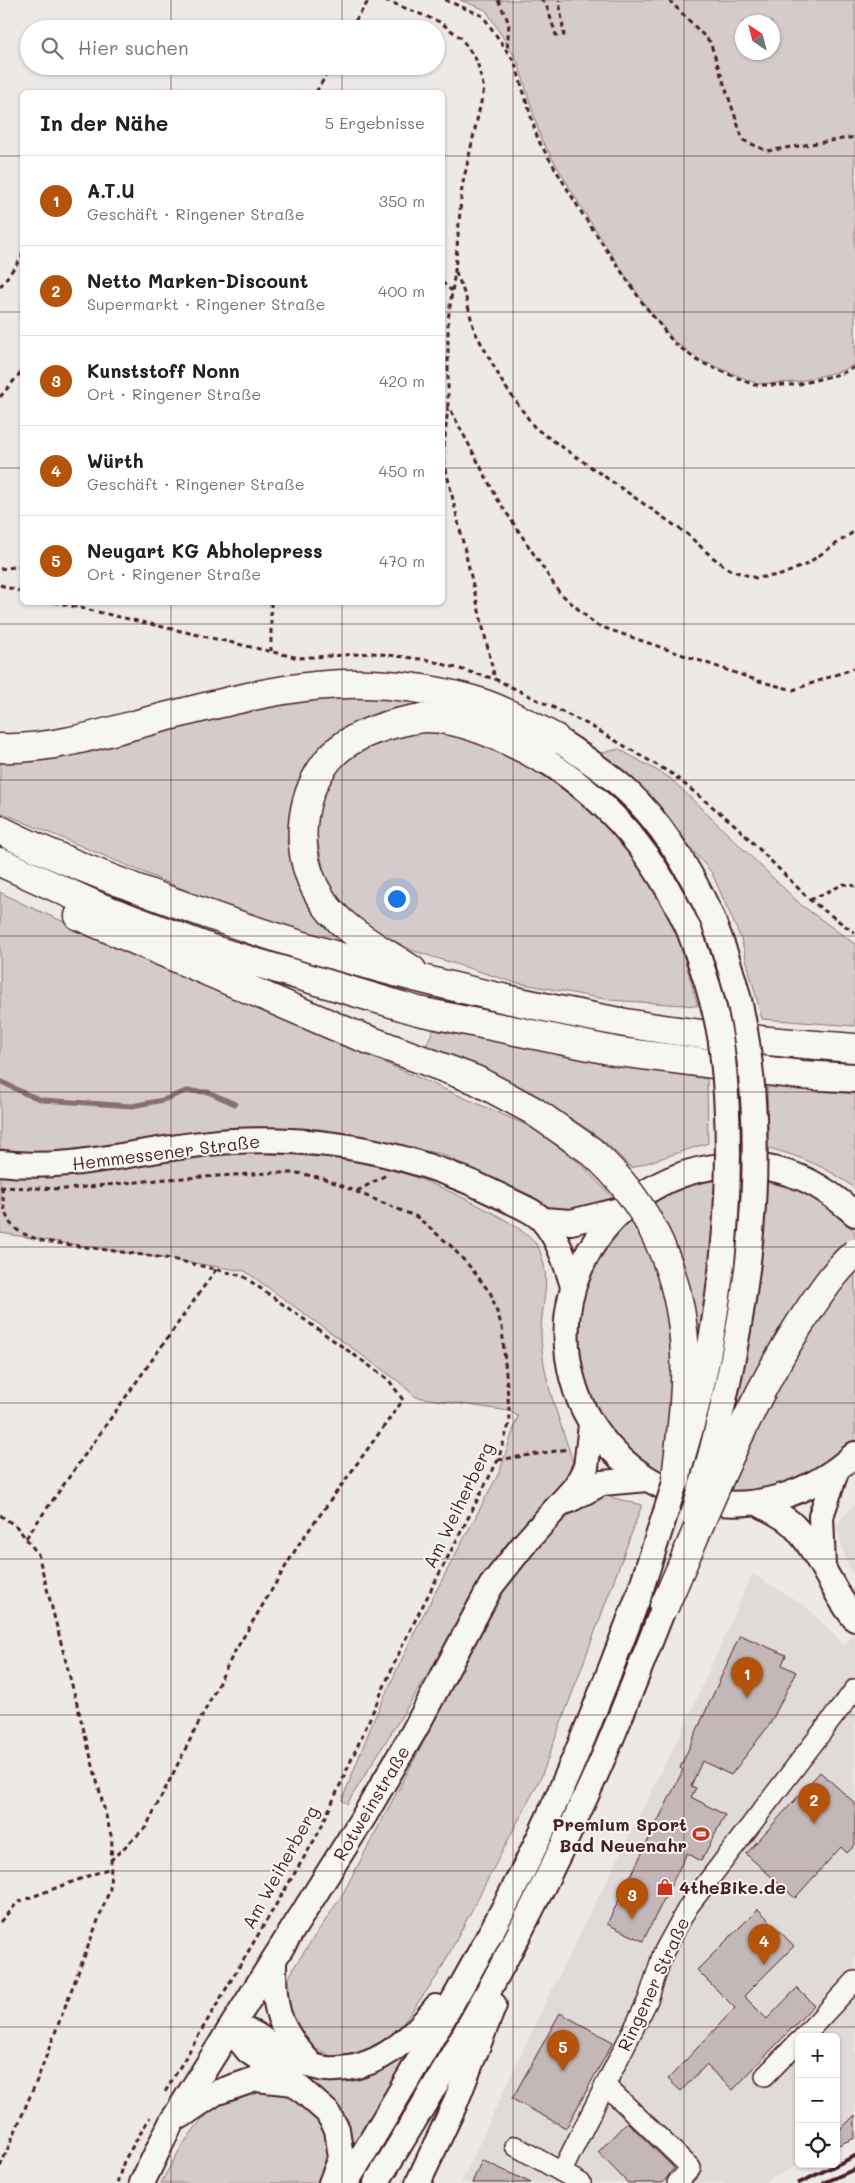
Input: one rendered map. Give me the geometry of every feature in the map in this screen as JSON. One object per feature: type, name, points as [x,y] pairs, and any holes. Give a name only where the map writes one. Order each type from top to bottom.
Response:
[{"type":"highway","points":[[0,748],[42,746],[92,736],[264,692],[328,683],[362,682],[396,684],[470,699],[522,721],[549,748]]},
{"type":"highway","points":[[428,981],[354,932],[336,917],[319,896],[308,870],[302,823],[307,801],[316,778],[329,759],[374,728],[427,718],[474,728],[549,748]]},
{"type":"highway","points":[[0,830],[102,877],[229,923],[362,965],[622,1022],[768,1041],[855,1048]]},
{"type":"highway","points":[[0,862],[97,906],[217,951],[418,1011],[619,1052],[801,1076],[855,1078]]},
{"type":"highway","points":[[0,866],[86,921],[348,1032],[476,1080],[532,1110],[591,1151],[624,1184],[646,1215],[661,1243],[673,1276],[681,1312],[685,1354],[685,1382],[676,1480]]},
{"type":"highway","points":[[664,1607],[738,1438],[772,1367],[813,1303],[855,1253]]},
{"type":"main road","points":[[376,2183],[426,2101],[534,1906],[592,1784],[664,1607],[700,1490],[725,1393],[736,1341],[749,1243],[753,1143],[747,1048],[737,993],[728,958],[712,918],[698,887],[669,840],[627,791],[584,757],[549,748]]},
{"type":"main road","points":[[346,2183],[510,1896],[568,1773],[639,1596],[676,1480],[702,1384],[719,1288],[726,1189],[727,1140],[722,1049],[710,993],[689,930],[663,879],[630,832],[549,748]]},
{"type":"main road","name":"Hemmessener Straße","points":[[0,1163],[81,1162],[232,1141],[278,1140],[321,1142],[373,1150],[441,1170],[481,1186],[543,1220]]},
{"type":"main road","points":[[855,1214],[833,1195],[799,1177],[762,1167],[724,1165],[686,1172],[651,1188],[620,1210],[592,1245],[573,1286],[567,1314],[566,1333],[570,1372],[578,1399],[592,1425],[616,1455],[647,1479],[673,1492],[700,1501],[729,1504],[758,1503],[799,1492],[836,1472],[855,1454]]},
{"type":"main road","points":[[543,1220],[571,1222],[620,1210]]},
{"type":"main road","points":[[543,1220],[561,1252],[573,1286]]},
{"type":"main road","name":"Rotweinstraße","points":[[142,2183],[162,2116],[231,2030],[371,1805],[427,1706],[491,1586],[525,1543],[562,1505],[576,1486],[586,1467],[592,1425]]},
{"type":"main road","points":[[823,1566],[821,1516],[836,1472]]},
{"type":"main road","points":[[562,1505],[602,1483],[647,1479]]},
{"type":"main road","points":[[758,1503],[793,1525],[823,1566],[846,1609],[855,1619]]},
{"type":"main road","points":[[418,2183],[454,2106],[534,1906]]},
{"type":"main road","points":[[231,2030],[250,2032],[279,2050],[325,2069],[350,2068],[372,2062],[394,2051],[422,2025],[484,1944]]},
{"type":"main road","points":[[274,1961],[274,1995],[280,2022],[291,2042],[310,2063]]},
{"type":"main road","points":[[231,2030],[248,2051],[294,2082],[327,2112],[337,2129],[341,2158],[331,2183]]},
{"type":"main road","points":[[162,2116],[215,2093],[256,2079],[294,2082]]},
{"type":"street","name":"Ringener Straße","points":[[562,2172],[648,2000],[663,1953],[688,1907],[855,1689]]},
{"type":"street","points":[[807,2033],[855,1981]]},
{"type":"street","points":[[766,2076],[795,2045]]},
{"type":"street","points":[[605,2084],[691,2168],[677,2183]]},
{"type":"street","points":[[515,2146],[581,2183]]},
{"type":"path","points":[[356,20],[370,0]]},
{"type":"path","points":[[385,0],[435,20]]},
{"type":"path","points":[[445,0],[483,16],[507,51],[515,63],[538,140],[583,215],[642,302],[674,343],[698,361],[754,384],[796,385],[844,373],[855,367]]},
{"type":"path","points":[[498,0],[509,23],[507,51]]},
{"type":"path","points":[[542,0],[546,4],[556,35],[564,35],[559,0]]},
{"type":"path","points":[[669,0],[710,42],[744,140],[767,151],[855,137]]},
{"type":"path","points":[[445,26],[461,38],[477,61],[484,89],[462,187],[456,271],[448,320],[448,405],[445,444]]},
{"type":"path","points":[[317,90],[326,75]]},
{"type":"path","points":[[0,287],[20,260]]},
{"type":"path","points":[[456,271],[466,298],[474,330],[504,385],[535,428],[687,534],[730,570],[756,578],[781,575],[805,566],[855,530]]},
{"type":"path","points":[[445,284],[453,291]]},
{"type":"path","points":[[0,398],[20,373]]},
{"type":"path","points":[[448,405],[498,500],[559,592],[596,625],[759,681],[793,690],[855,668]]},
{"type":"path","points":[[445,461],[495,679]]},
{"type":"path","points":[[0,569],[20,566]]},
{"type":"path","points":[[0,585],[20,591]]},
{"type":"path","points":[[271,605],[271,651]]},
{"type":"path","points":[[810,900],[844,884],[855,886]]},
{"type":"path","name":"Am Weiherberg","points":[[1,1188],[66,1188],[167,1179],[269,1173],[298,1174],[323,1178],[417,1217],[455,1250],[491,1294],[502,1327],[510,1421],[498,1460],[404,1642],[319,1832],[164,2093]]},
{"type":"path","points":[[1,1188],[6,1218],[13,1228],[24,1235],[43,1241],[172,1259],[218,1268],[244,1276],[388,1379],[403,1400],[289,1561],[234,1653],[146,1827],[111,1860]]},
{"type":"path","points":[[26,1538],[218,1268]]},
{"type":"path","points":[[498,1460],[571,1449]]},
{"type":"path","points":[[0,1515],[17,1527],[38,1554],[112,1838],[110,1889],[37,2080],[0,2167]]},
{"type":"path","points":[[0,1922],[18,1902],[110,1868]]},
{"type":"path","points":[[117,2183],[124,2161],[162,2116]]},
{"type":"shaded area","points":[[460,0],[855,0],[855,364],[844,370],[797,382],[758,384],[702,361],[676,343],[646,307],[584,212],[541,139],[518,62],[486,10]]},
{"type":"shaded area","points":[[354,692],[448,705],[412,709],[303,781],[287,841],[296,871],[353,944],[315,937],[195,894],[0,812],[0,761],[292,696]]},
{"type":"shaded area","points":[[392,731],[457,734],[526,762],[612,824],[673,918],[698,1006],[610,1000],[513,982],[414,951],[362,925],[327,885],[315,829],[325,789],[350,754]]},
{"type":"shaded area","points":[[619,749],[670,778],[801,905],[855,944],[855,1026],[762,1019],[741,939],[712,873],[646,796],[602,753]]},
{"type":"shaded area","points":[[0,892],[21,903],[533,1128],[581,1164],[616,1201],[580,1214],[556,1212],[524,1194],[441,1154],[320,1129],[252,1127],[44,1153],[0,1149]]},
{"type":"shaded area","points":[[433,1030],[707,1079],[708,1143],[631,1168],[605,1142],[560,1112],[516,1089],[425,1048]]},
{"type":"shaded area","points":[[767,1087],[855,1094],[855,1188],[814,1164],[768,1148]]},
{"type":"shaded area","points":[[315,1150],[400,1172],[433,1184],[478,1205],[533,1240],[540,1251],[546,1284],[541,1323],[542,1351],[548,1383],[573,1462],[565,1479],[504,1547],[469,1598],[431,1669],[347,1804],[342,1800],[374,1719],[417,1627],[500,1471],[518,1416],[509,1411],[416,1397],[398,1381],[245,1271],[0,1233],[0,1171],[231,1151]]},
{"type":"shaded area","points":[[741,1178],[790,1188],[817,1199],[830,1208],[855,1232],[855,1442],[830,1465],[803,1479],[761,1491],[712,1495],[697,1491],[652,1471],[623,1445],[600,1414],[585,1379],[578,1342],[579,1305],[590,1270],[609,1237],[639,1210],[666,1191],[679,1186],[705,1181]]},
{"type":"shaded area","points":[[598,1494],[642,1505],[541,1777],[438,1975],[393,2037],[360,2054],[331,2056],[310,2046],[295,2030],[286,2009],[286,1984],[296,1964],[341,1897],[509,1582],[549,1531]]},
{"type":"shaded area","points":[[855,1503],[855,1575],[848,1567],[836,1525]]},
{"type":"shaded area","points":[[752,1574],[804,1605],[844,1645],[855,1634],[855,2138],[840,2144],[840,2033],[795,2033],[795,2166],[762,2183],[461,2183],[547,1999],[686,1723]]},
{"type":"shaded area","points":[[414,2050],[350,2157],[337,2106],[306,2077],[309,2071],[351,2078],[377,2072]]},
{"type":"shaded area","points":[[277,2089],[303,2099],[318,2116],[323,2127],[326,2150],[325,2162],[316,2183],[161,2183],[192,2131],[213,2109],[242,2091]]},
{"type":"building","points":[[740,1635],[786,1655],[782,1665],[796,1672],[770,1724],[731,1775],[702,1761],[691,1786],[696,1788],[691,1797],[725,1815],[701,1861],[687,1853],[643,1941],[607,1924],[683,1770],[680,1768]]},
{"type":"building","points":[[820,1772],[855,1803],[855,1845],[847,1853],[841,1847],[795,1898],[746,1854]]},
{"type":"building","points":[[758,1909],[794,1946],[744,1996],[767,2019],[797,1988],[814,2005],[733,2090],[706,2065],[681,2091],[668,2079],[735,2008],[697,1970]]},
{"type":"building","points":[[560,2013],[613,2042],[566,2128],[512,2099]]},
{"type":"building","points":[[855,2115],[855,2138],[840,2144],[840,2130]]},
{"type":"building","points":[[627,2122],[674,2168],[663,2183],[628,2183],[598,2152]]},
{"type":"building","points":[[482,2160],[531,2183],[472,2183]]},
{"type":"waterway","points":[[0,1081],[43,1100],[132,1106],[163,1100],[186,1091],[208,1092],[235,1104]]},
{"type":"railway","points":[[799,2183],[855,2156]]},
{"type":"railway","points":[[824,2183],[855,2169]]},
{"type":"place","name":"A.T.U","points":[[747,1698]]},
{"type":"place","name":"Netto Marken-Discount","points":[[814,1824]]},
{"type":"place","name":"Premium Sport Bad Neuenahr","points":[[701,1834]]},
{"type":"place","name":"4theBike.de","points":[[665,1887]]},
{"type":"place","name":"Kunststoff Nonn","points":[[632,1919]]},
{"type":"place","name":"Würth","points":[[764,1965]]},
{"type":"place","name":"Neugart KG Abholepress","points":[[563,2071]]}]
